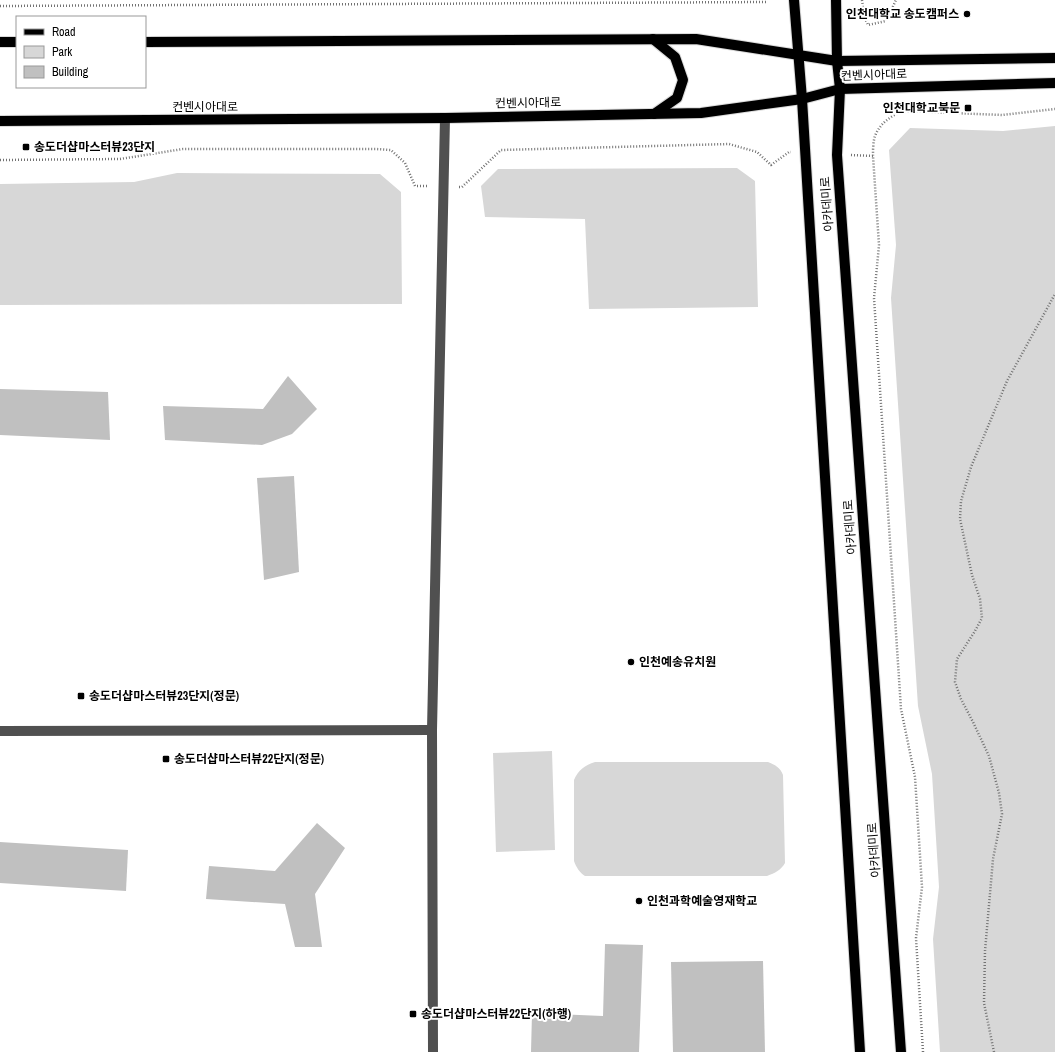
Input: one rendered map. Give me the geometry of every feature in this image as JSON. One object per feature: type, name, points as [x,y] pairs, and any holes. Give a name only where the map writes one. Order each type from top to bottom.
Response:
[{"type":"main road","name":"아카데미로","points":[[794,0],[802,99],[860,1052]]},
{"type":"main road","name":"아카데미로","points":[[836,0],[837,60],[840,88],[837,163],[901,1052]]},
{"type":"main road","points":[[653,39],[675,57],[683,80],[677,98],[654,114]]},
{"type":"main road","name":"컨벤시아대로","points":[[146,42],[696,39],[837,60],[1055,58]]},
{"type":"main road","points":[[0,42],[16,42]]},
{"type":"main road","name":"컨벤시아대로","points":[[0,121],[445,118],[701,113],[802,99],[840,88],[1055,83]]},
{"type":"street","points":[[433,1052],[432,730],[445,118]]},
{"type":"street","points":[[0,731],[432,730]]},
{"type":"path","points":[[862,0],[864,16],[868,25],[886,21],[896,0]]},
{"type":"path","points":[[0,6],[766,2]]},
{"type":"path","points":[[923,1052],[916,938],[922,887],[916,784],[901,709],[874,298],[879,245],[873,156],[874,143],[875,136],[882,124],[903,111],[1002,114],[1055,109]]},
{"type":"path","points":[[462,187],[500,150],[729,144],[757,152],[770,165]]},
{"type":"path","points":[[0,160],[120,159],[183,149],[391,150],[404,163],[415,186]]},
{"type":"path","points":[[994,1052],[984,1002],[985,951],[993,858],[1002,814],[988,756],[961,699],[955,682],[957,659],[982,618],[980,599],[972,575],[960,520],[961,501],[971,467],[1007,381],[1055,294]]},
{"type":"green space","points":[[1055,126],[1055,1052],[940,1052],[933,939],[939,887],[932,774],[918,706],[891,298],[896,245],[889,150],[910,128],[1003,131]]},
{"type":"green space","points":[[737,168],[755,181],[758,307],[589,309],[585,219],[485,217],[481,186],[498,169]]},
{"type":"green space","points":[[177,173],[380,174],[401,192],[402,304],[0,305],[0,184],[134,182]]},
{"type":"green space","points":[[552,751],[555,850],[496,852],[493,753]]},
{"type":"green space","points":[[595,762],[768,762],[773,764],[779,768],[783,775],[785,863],[778,871],[767,876],[585,876],[578,870],[574,861],[574,780],[582,768]]},
{"type":"building","points":[[288,376],[317,409],[292,434],[262,445],[165,440],[163,406],[263,409]]},
{"type":"building","points":[[0,389],[108,392],[110,440],[0,435]]},
{"type":"building","points":[[294,476],[299,572],[264,580],[257,478]]},
{"type":"building","points":[[317,823],[345,848],[315,894],[322,947],[295,947],[285,904],[206,899],[209,866],[275,871]]},
{"type":"building","points":[[0,842],[128,850],[126,891],[0,883]]},
{"type":"building","points":[[605,944],[643,945],[639,1052],[531,1052],[532,1013],[603,1016]]},
{"type":"building","points":[[763,961],[765,1052],[673,1052],[671,962]]},
{"type":"place","name":"인천대학교 송도캠퍼스","points":[[967,14]]},
{"type":"place","name":"인천대학교북문","points":[[968,108]]},
{"type":"place","name":"송도더샵마스터뷰23단지","points":[[26,147]]},
{"type":"place","name":"인천예송유치원","points":[[631,662]]},
{"type":"place","name":"송도더샵마스터뷰23단지(정문)","points":[[81,696]]},
{"type":"place","name":"송도더샵마스터뷰22단지(정문)","points":[[166,759]]},
{"type":"place","name":"인천과학예술영재학교","points":[[639,901]]},
{"type":"place","name":"송도더샵마스터뷰22단지(하행)","points":[[413,1014]]}]
